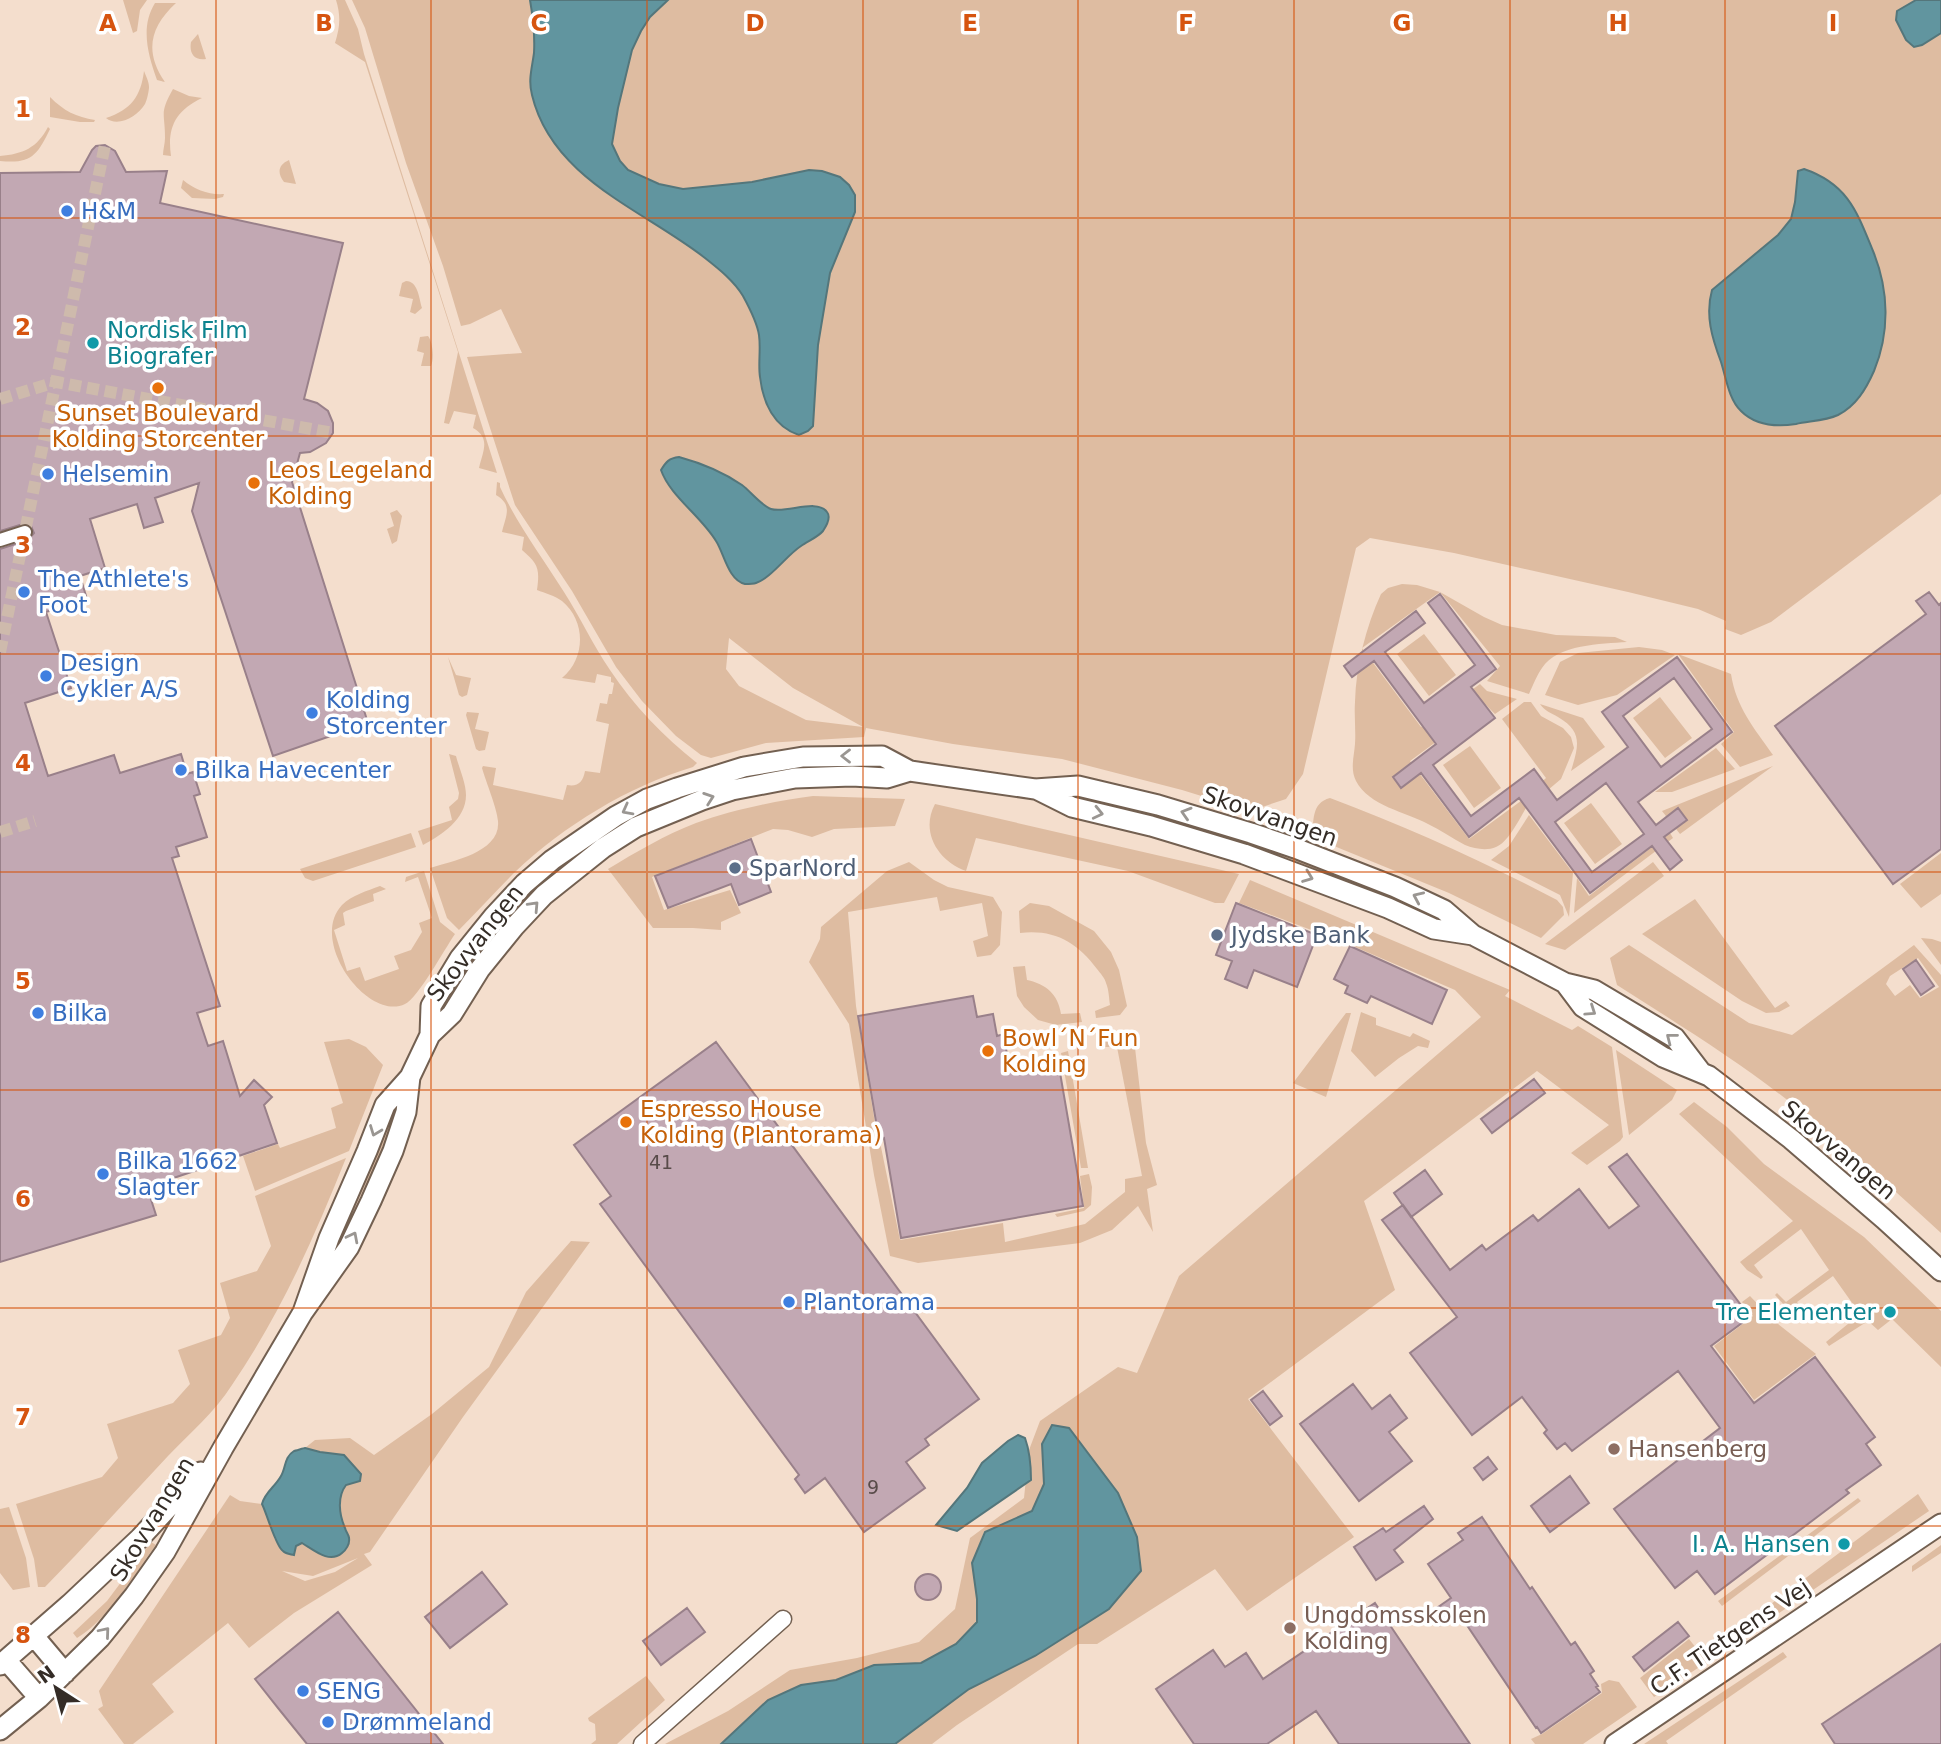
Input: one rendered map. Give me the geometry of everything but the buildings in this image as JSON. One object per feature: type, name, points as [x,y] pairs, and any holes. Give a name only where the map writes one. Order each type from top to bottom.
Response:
[{"type":"street","points":[[0,540],[25,531]]},
{"type":"street","name":"Skovvangen","points":[[0,1730],[39,1698],[100,1638],[134,1596],[165,1552],[303,1312],[349,1247],[372,1201],[406,1112],[410,1077],[430,1035],[431,1006],[478,934],[524,884],[616,816],[688,784],[744,767],[829,756],[881,756],[910,771],[1035,789],[1072,807],[1152,826],[1244,854],[1388,908],[1434,929],[1473,935],[1565,983],[1594,990],[1675,1038],[1701,1072],[1791,1139],[1941,1271]]},
{"type":"street","name":"Skovvangen","points":[[3,1663],[141,1538],[223,1448]]},
{"type":"street","name":"C.F. Tietgens Vej","points":[[1615,1744],[1941,1524]]},
{"type":"street","points":[[642,1744],[783,1619]]},
{"type":"street","points":[[33,1635],[65,1673]]},
{"type":"street","points":[[3,1663],[39,1698]]},
{"type":"shaded area","points":[[123,0],[147,0],[140,10],[137,31],[133,33]]},
{"type":"shaded area","points":[[336,0],[345,0],[358,29],[497,473],[479,468],[484,441],[473,428],[476,415],[454,411],[449,424],[444,423],[458,352],[365,62],[335,43],[339,22]]},
{"type":"shaded area","points":[[352,0],[1941,0],[1941,494],[1771,622],[1741,635],[1725,629],[1726,621],[1698,609],[1454,553],[1370,538],[1356,548],[1303,774],[1286,799],[1250,811],[1182,790],[1062,759],[953,744],[866,728],[864,737],[766,743],[711,758],[701,755],[676,736],[642,701],[616,667],[572,591],[515,505],[467,357],[522,353],[501,309],[461,326],[443,266],[406,163],[365,28]],"holes":[[[729,638],[793,688],[863,727],[806,720],[739,686],[726,669]]]},
{"type":"shaded area","points":[[155,3],[176,3],[160,21],[153,40],[154,60],[165,82],[157,80],[147,41],[150,12]]},
{"type":"shaded area","points":[[198,34],[206,59],[198,59],[191,50],[191,42]]},
{"type":"shaded area","points":[[144,71],[149,89],[142,108],[122,121],[106,118],[122,111],[133,101]]},
{"type":"shaded area","points":[[173,89],[202,98],[185,109],[175,121],[170,137],[171,156],[163,155],[164,113]]},
{"type":"shaded area","points":[[50,97],[71,113],[95,120],[94,122],[50,117]]},
{"type":"shaded area","points":[[48,127],[50,129],[32,156],[19,161],[0,161],[0,156],[16,154],[34,145]]},
{"type":"shaded area","points":[[289,160],[296,184],[284,182],[280,175],[281,167]]},
{"type":"shaded area","points":[[183,180],[202,191],[224,194],[223,197],[192,198],[181,188]]},
{"type":"shaded area","points":[[406,281],[416,287],[419,295],[422,308],[415,314],[410,312],[413,299],[399,296],[402,283]]},
{"type":"shaded area","points":[[428,336],[432,346],[432,363],[431,366],[421,366],[424,353],[417,351],[420,337]]},
{"type":"shaded area","points":[[497,482],[619,683],[650,720],[697,763],[693,767],[644,785],[576,823],[515,872],[459,930],[447,918],[430,868],[474,854],[484,848],[497,832],[497,816],[483,766],[496,768],[493,785],[563,800],[567,785],[579,783],[585,771],[600,773],[609,724],[596,721],[600,703],[607,704],[614,683],[611,682],[611,677],[597,674],[595,683],[562,678],[570,670],[579,650],[576,619],[562,601],[537,590],[538,571],[532,559],[522,550],[524,537],[502,532],[507,511],[505,503],[496,495]]},
{"type":"shaded area","points":[[397,510],[402,516],[397,541],[392,544],[387,529],[394,526],[390,513]]},
{"type":"shaded area","points":[[1402,584],[1417,585],[1440,592],[1362,648],[1381,594],[1388,588]]},
{"type":"shaded area","points":[[1440,592],[1502,625],[1556,635],[1615,637],[1627,642],[1581,647],[1558,654],[1542,668],[1529,694],[1487,681],[1500,666]]},
{"type":"shaded area","points":[[1424,634],[1456,675],[1429,696],[1397,654]]},
{"type":"shaded area","points":[[1639,647],[1675,655],[1617,695],[1578,705],[1545,695],[1560,662],[1578,653]]},
{"type":"shaded area","points":[[1362,648],[1421,727],[1480,684],[1487,691],[1517,699],[1495,714],[1486,705],[1410,761],[1469,839],[1529,795],[1530,801],[1520,819],[1501,844],[1485,849],[1465,845],[1433,826],[1379,802],[1362,790],[1354,776],[1353,767],[1357,674]]},
{"type":"shaded area","points":[[1678,654],[1731,674],[1741,707],[1773,755],[1740,767],[1721,744],[1734,732]]},
{"type":"shaded area","points":[[448,657],[456,675],[471,678],[467,695],[459,695]]},
{"type":"shaded area","points":[[1660,697],[1692,738],[1665,758],[1633,718]]},
{"type":"shaded area","points":[[1524,702],[1531,702],[1541,716],[1563,728],[1571,737],[1574,748],[1561,779],[1548,790],[1534,789],[1546,778],[1502,719]]},
{"type":"shaded area","points":[[1540,704],[1583,718],[1605,747],[1571,771],[1577,747],[1575,734],[1572,728]]},
{"type":"shaded area","points":[[467,712],[479,713],[475,729],[489,732],[485,750],[476,749]]},
{"type":"shaded area","points":[[1470,746],[1501,788],[1474,808],[1443,765]]},
{"type":"shaded area","points":[[1716,748],[1735,769],[1672,792],[1655,792]]},
{"type":"shaded area","points":[[449,754],[456,756],[465,786],[465,804],[452,825],[423,845],[418,831],[452,820],[449,807],[458,799],[459,793]]},
{"type":"shaded area","points":[[1773,766],[1680,834],[1662,811]]},
{"type":"shaded area","points":[[1075,795],[1225,831],[1446,917],[1444,923],[1075,801]]},
{"type":"shaded area","points":[[813,796],[905,799],[895,826],[834,829],[812,837],[773,829],[652,877],[664,910],[730,890],[741,913],[721,922],[721,930],[653,928],[608,869],[662,838],[696,823],[754,806]]},
{"type":"shaded area","points":[[1330,798],[1445,846],[1557,900],[1563,907],[1564,915],[1541,938],[1449,893],[1312,837],[1316,808]]},
{"type":"shaded area","points":[[1591,803],[1622,844],[1595,864],[1564,823]]},
{"type":"shaded area","points":[[935,804],[1239,874],[1224,903],[1215,903],[1128,871],[976,838],[966,871],[947,860],[934,844],[930,825]]},
{"type":"shaded area","points":[[1529,815],[1573,873],[1569,917],[1560,895],[1491,860],[1509,846]]},
{"type":"shaded area","points":[[411,833],[416,847],[313,881],[305,878],[300,869]]},
{"type":"shaded area","points":[[1670,833],[1673,838],[1574,913],[1577,878],[1589,896]]},
{"type":"shaded area","points":[[1941,853],[1941,894],[1921,908],[1900,884]]},
{"type":"shaded area","points":[[909,862],[948,887],[993,897],[1002,912],[1000,945],[991,955],[977,957],[973,941],[988,936],[982,903],[940,911],[937,897],[848,912],[856,1006],[878,1142],[900,1240],[1003,1223],[1005,1242],[1085,1224],[1125,1192],[1125,1179],[1142,1176],[1117,1047],[1102,1047],[1100,1035],[1120,1031],[1134,1039],[1146,1143],[1157,1185],[1147,1189],[1153,1232],[1138,1206],[1112,1230],[1080,1243],[918,1263],[890,1256],[849,1024],[809,962],[820,939],[821,927],[887,871]]},
{"type":"shaded area","points":[[1653,862],[1664,876],[1565,950],[1545,944]]},
{"type":"shaded area","points":[[424,871],[440,922],[455,934],[410,1000],[405,1004],[390,1006],[375,1001],[360,990],[347,975],[337,957],[332,938],[333,920],[342,905],[350,899],[380,886],[386,889],[373,894],[374,901],[343,913],[345,925],[334,930],[347,971],[360,967],[365,981],[399,969],[394,956],[411,950],[422,932],[419,923],[432,918],[418,877],[405,882],[406,877]]},
{"type":"shaded area","points":[[1250,880],[1510,990],[1505,996],[1572,1030],[1578,1026],[1612,1047],[1623,1137],[1620,1141],[1587,1165],[1571,1153],[1609,1125],[1537,1071],[1364,1201],[1395,1290],[1248,1399],[1354,1537],[1247,1611],[1215,1569],[1097,1644],[1078,1644],[932,1744],[895,1744],[969,1689],[1035,1656],[1109,1609],[1042,1444],[1044,1484],[1032,1511],[984,1532],[972,1563],[977,1622],[956,1644],[921,1663],[874,1665],[836,1680],[801,1685],[768,1700],[721,1744],[665,1744],[728,1711],[790,1670],[857,1658],[919,1642],[955,1609],[970,1538],[1024,1498],[1029,1450],[1040,1421],[1118,1367],[1137,1373],[1179,1276],[1481,1017],[1455,990],[1346,943],[1239,903]]},
{"type":"shaded area","points":[[1695,899],[1775,1008],[1786,1001],[1790,1006],[1779,1012],[1766,1013],[1742,1001],[1642,934]]},
{"type":"shaded area","points":[[1030,903],[1049,906],[1094,931],[1111,952],[1119,970],[1127,1006],[1120,1015],[1096,1018],[1095,1011],[1110,1005],[1108,989],[1102,976],[1081,951],[1064,939],[1044,933],[1020,933],[1019,911]]},
{"type":"shaded area","points":[[1921,938],[1941,942],[1941,965]]},
{"type":"shaded area","points":[[1629,945],[1749,1023],[1792,1035],[1914,945],[1941,975],[1941,1233],[1863,1163],[1782,1096],[1712,1046],[1617,985],[1610,958]],"holes":[[[1918,958],[1939,987],[1920,998],[1910,985],[1895,996],[1886,984],[1890,976]]]},
{"type":"shaded area","points":[[1025,966],[1027,980],[1050,991],[1061,1014],[1080,1013],[1082,1022],[1056,1025],[1038,1020],[1024,1007],[1017,996],[1013,967]]},
{"type":"shaded area","points":[[1361,1012],[1376,1018],[1376,1025],[1410,1037],[1413,1033],[1430,1041],[1428,1048],[1418,1046],[1375,1077],[1351,1051]]},
{"type":"shaded area","points":[[1346,1013],[1351,1013],[1326,1097],[1293,1083]]},
{"type":"shaded area","points":[[349,1039],[366,1047],[383,1065],[349,1151],[255,1191],[243,1156],[278,1144],[280,1148],[336,1128],[331,1108],[343,1103],[324,1042]]},
{"type":"shaded area","points":[[1616,1050],[1677,1090],[1672,1100],[1629,1135]]},
{"type":"shaded area","points":[[1068,1051],[1088,1168],[1081,1168],[1061,1053]]},
{"type":"shaded area","points":[[1694,1102],[1727,1127],[1764,1164],[1864,1237],[1941,1311],[1941,1367],[1892,1319],[1878,1330],[1868,1321],[1829,1346],[1826,1342],[1860,1314],[1833,1276],[1797,1302],[1804,1313],[1800,1317],[1785,1306],[1775,1295],[1777,1293],[1786,1302],[1829,1270],[1801,1229],[1754,1265],[1763,1277],[1761,1279],[1747,1270],[1740,1262],[1793,1221],[1679,1114]]},
{"type":"shaded area","points":[[389,1116],[394,1118],[346,1226],[343,1224]]},
{"type":"shaded area","points":[[346,1158],[309,1246],[281,1303],[250,1358],[225,1395],[45,1587],[38,1587],[34,1559],[16,1504],[102,1477],[118,1458],[107,1424],[173,1403],[190,1384],[178,1350],[221,1335],[230,1318],[220,1283],[257,1271],[271,1246],[255,1196]]},
{"type":"shaded area","points":[[1089,1174],[1092,1187],[1091,1205],[1084,1211],[1057,1217],[1055,1214],[1084,1208],[1080,1176]]},
{"type":"shaded area","points":[[571,1241],[590,1242],[463,1417],[370,1552],[364,1554],[372,1565],[294,1613],[249,1648],[228,1623],[152,1684],[174,1712],[133,1744],[124,1744],[98,1709],[103,1706],[99,1691],[230,1495],[240,1501],[262,1504],[275,1540],[296,1546],[302,1543],[327,1557],[337,1557],[346,1550],[350,1539],[341,1516],[341,1491],[361,1474],[344,1455],[305,1448],[315,1440],[350,1438],[374,1455],[432,1414],[489,1367],[526,1292]],"holes":[[[358,1558],[335,1572],[305,1581],[282,1571],[313,1576]]]},
{"type":"shaded area","points":[[1750,1296],[1773,1320],[1816,1354],[1754,1400],[1714,1346],[1753,1316],[1742,1302]]},
{"type":"shaded area","points":[[1918,1494],[1929,1511],[1729,1647],[1724,1639]]},
{"type":"shaded area","points":[[1858,1498],[1861,1501],[1722,1606],[1718,1601]]},
{"type":"shaded area","points":[[9,1507],[26,1558],[30,1587],[13,1590],[0,1573],[0,1509]]},
{"type":"shaded area","points":[[151,1542],[156,1545],[120,1596],[99,1620],[77,1638],[73,1633],[107,1601]]},
{"type":"shaded area","points":[[1941,1545],[1941,1553],[1912,1572],[1912,1566]]},
{"type":"shaded area","points":[[1689,1639],[1707,1662],[1654,1697],[1640,1678]]},
{"type":"shaded area","points":[[1783,1652],[1787,1657],[1666,1741],[1668,1744],[1644,1744]]},
{"type":"shaded area","points":[[646,1676],[665,1700],[617,1744],[591,1744],[596,1740],[595,1724],[588,1718]]},
{"type":"shaded area","points":[[1609,1680],[1619,1682],[1637,1707],[1583,1744],[1535,1744],[1531,1739],[1602,1693],[1601,1684]]},
{"type":"water","points":[[530,0],[668,0],[650,17],[632,50],[618,108],[612,144],[628,170],[659,184],[683,189],[752,182],[809,170],[840,177],[849,185],[855,195],[855,212],[830,273],[818,345],[813,426],[808,431],[799,435],[790,431],[776,420],[767,405],[760,377],[758,330],[748,305],[735,285],[705,258],[603,190],[579,171],[559,149],[543,124],[531,90],[534,40]]},
{"type":"water","points":[[1916,0],[1941,0],[1941,33],[1914,47],[1906,40],[1896,20],[1897,11]]},
{"type":"water","points":[[1804,169],[1819,175],[1841,191],[1856,212],[1873,251],[1882,281],[1885,326],[1874,371],[1855,402],[1833,417],[1774,425],[1747,416],[1731,395],[1712,335],[1710,299],[1712,290],[1778,235],[1791,219],[1798,171]]},
{"type":"water","points":[[679,457],[727,476],[771,509],[809,506],[822,508],[828,514],[827,524],[821,533],[796,550],[762,580],[745,584],[730,572],[710,532],[665,479],[661,470],[668,461]]},
{"type":"water","points":[[1052,1425],[1069,1428],[1118,1493],[1137,1537],[1141,1571],[1109,1609],[1035,1656],[969,1689],[895,1744],[721,1744],[768,1700],[801,1685],[836,1680],[874,1665],[921,1663],[956,1644],[977,1622],[972,1563],[985,1532],[1032,1511],[1044,1484],[1042,1444]]},
{"type":"water","points":[[1018,1435],[1025,1438],[1027,1443],[1031,1480],[957,1531],[936,1525],[967,1488],[982,1463]]},
{"type":"water","points":[[305,1448],[344,1455],[361,1474],[360,1481],[346,1485],[341,1495],[340,1511],[349,1540],[345,1550],[337,1556],[327,1557],[302,1543],[296,1546],[294,1555],[284,1552],[277,1543],[262,1504],[281,1476],[288,1456]]},
{"type":"tunnel","points":[[0,652],[105,145]]},
{"type":"tunnel","points":[[0,399],[56,382],[333,433]]},
{"type":"tunnel","points":[[0,832],[35,821]]},
{"type":"place","name":"H&M","points":[[67,211]]},
{"type":"place","name":"Nordisk Film Biografer","points":[[93,343]]},
{"type":"place","name":"Sunset Boulevard Kolding Storcenter","points":[[158,388]]},
{"type":"place","name":"Helsemin","points":[[48,474]]},
{"type":"place","name":"Leos Legeland Kolding","points":[[254,483]]},
{"type":"place","name":"The Athlete's Foot","points":[[24,592]]},
{"type":"place","name":"Design Cykler A/S","points":[[46,676]]},
{"type":"place","name":"Kolding Storcenter","points":[[312,713]]},
{"type":"place","name":"Bilka Havecenter","points":[[181,770]]},
{"type":"place","name":"SparNord","points":[[735,868]]},
{"type":"place","name":"Jydske Bank","points":[[1217,935]]},
{"type":"place","name":"Bilka","points":[[38,1013]]},
{"type":"place","name":"Bowl´N´Fun Kolding","points":[[988,1051]]},
{"type":"place","name":"Espresso House Kolding (Plantorama)","points":[[626,1122]]},
{"type":"place","name":"Bilka 1662 Slagter","points":[[103,1174]]},
{"type":"place","name":"Plantorama","points":[[789,1302]]},
{"type":"place","name":"Tre Elementer","points":[[1890,1312]]},
{"type":"place","name":"Hansenberg","points":[[1614,1449]]},
{"type":"place","name":"I. A. Hansen","points":[[1844,1544]]},
{"type":"place","name":"Ungdomsskolen Kolding","points":[[1290,1628]]},
{"type":"place","name":"SENG","points":[[303,1691]]},
{"type":"place","name":"Drømmeland","points":[[328,1722]]}]
